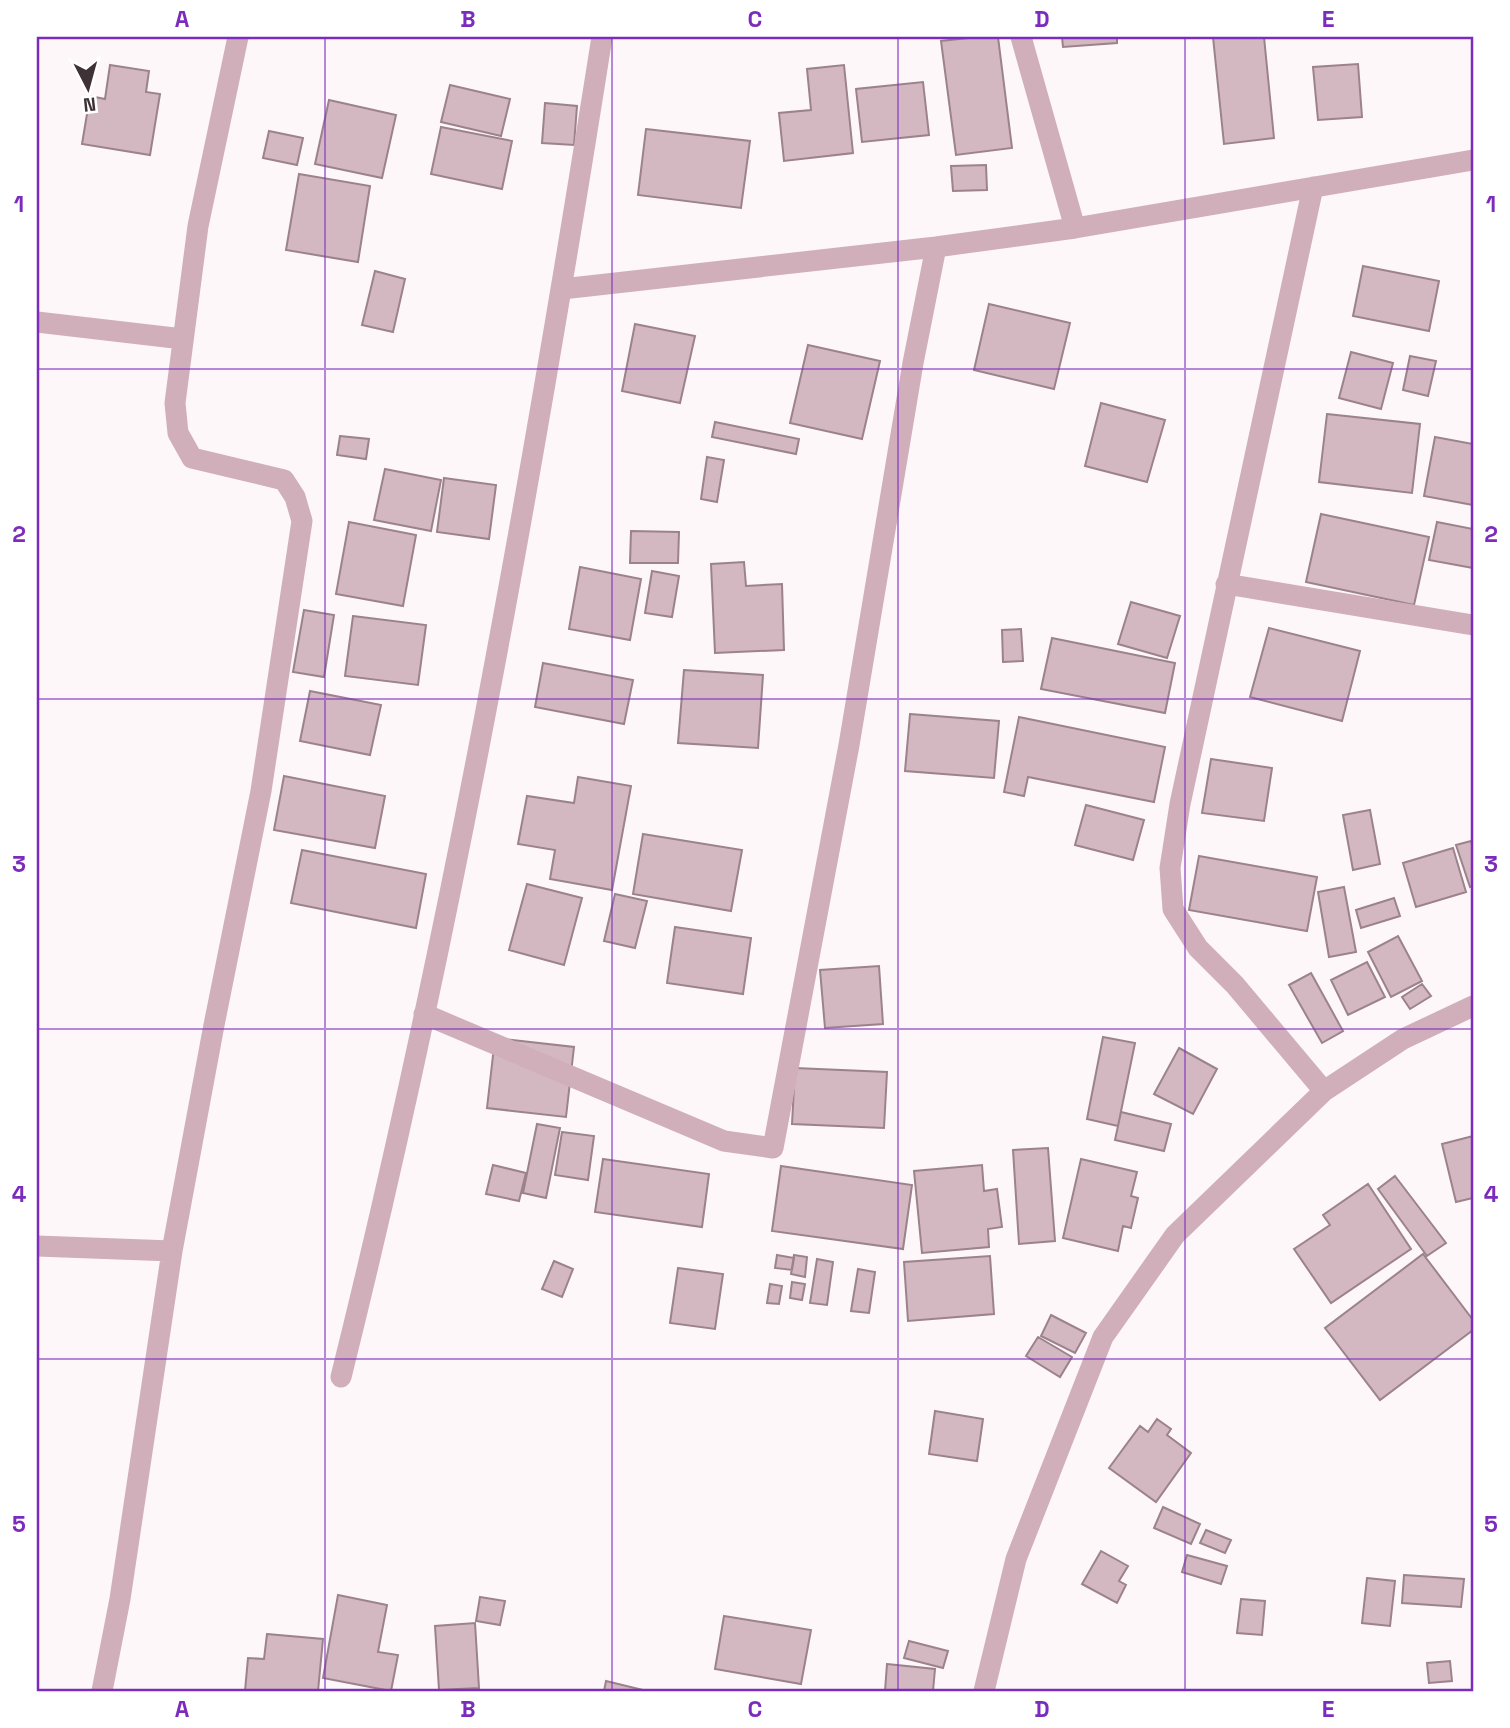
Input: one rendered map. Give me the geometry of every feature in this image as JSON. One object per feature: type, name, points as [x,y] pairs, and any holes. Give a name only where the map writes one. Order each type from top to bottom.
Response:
[{"type":"street","points":[[102,1691],[120,1599],[173,1251],[214,1024],[261,791],[302,521],[295,497],[284,480],[192,458],[178,433],[175,403],[198,226],[238,37]]},
{"type":"street","points":[[341,1377],[383,1208],[469,807],[562,289],[602,37]]},
{"type":"street","points":[[1021,37],[1075,228]]},
{"type":"street","points":[[562,289],[936,247],[1075,228],[1473,160]]},
{"type":"street","points":[[1313,187],[1226,584],[1180,804],[1170,868],[1173,909],[1198,948],[1235,985],[1324,1091]]},
{"type":"street","points":[[424,1014],[724,1141],[774,1148],[849,745],[913,363],[936,247]]},
{"type":"street","points":[[37,322],[183,339]]},
{"type":"street","points":[[1226,584],[1473,625]]},
{"type":"street","points":[[984,1691],[1016,1559],[1103,1337],[1175,1235],[1324,1091],[1404,1039],[1473,1006]]},
{"type":"street","points":[[37,1246],[173,1251]]},
{"type":"building","points":[[998,37],[1012,148],[956,155],[941,41]]},
{"type":"building","points":[[1062,37],[1117,37],[1117,43],[1063,47]]},
{"type":"building","points":[[1213,37],[1264,37],[1274,138],[1224,144]]},
{"type":"building","points":[[1358,64],[1362,117],[1318,120],[1313,67]]},
{"type":"building","points":[[110,65],[149,71],[146,92],[160,94],[150,155],[82,144],[90,96],[105,99]]},
{"type":"building","points":[[844,65],[853,153],[784,161],[779,113],[811,110],[807,69]]},
{"type":"building","points":[[923,82],[929,135],[862,142],[856,89]]},
{"type":"building","points":[[450,85],[510,99],[501,136],[441,122]]},
{"type":"building","points":[[329,100],[396,115],[382,178],[315,164]]},
{"type":"building","points":[[545,103],[577,106],[574,145],[542,143]]},
{"type":"building","points":[[441,127],[512,141],[502,189],[431,174]]},
{"type":"building","points":[[646,129],[750,141],[741,208],[638,195]]},
{"type":"building","points":[[269,131],[303,138],[297,165],[263,158]]},
{"type":"building","points":[[986,165],[987,190],[953,191],[951,166]]},
{"type":"building","points":[[299,174],[370,186],[358,262],[286,250]]},
{"type":"building","points":[[1363,266],[1439,281],[1429,331],[1353,316]]},
{"type":"building","points":[[375,271],[405,279],[393,332],[362,325]]},
{"type":"building","points":[[989,304],[1070,323],[1054,389],[974,370]]},
{"type":"building","points":[[635,324],[695,336],[680,403],[622,391]]},
{"type":"building","points":[[808,345],[880,361],[862,439],[790,423]]},
{"type":"building","points":[[1351,352],[1393,363],[1381,409],[1339,398]]},
{"type":"building","points":[[1410,356],[1436,361],[1428,396],[1403,390]]},
{"type":"building","points":[[1101,403],[1165,420],[1147,482],[1085,466]]},
{"type":"building","points":[[1327,414],[1420,424],[1412,493],[1319,482]]},
{"type":"building","points":[[715,422],[799,439],[796,454],[712,437]]},
{"type":"building","points":[[340,436],[369,439],[366,459],[337,455]]},
{"type":"building","points":[[1435,437],[1473,444],[1473,505],[1424,496]]},
{"type":"building","points":[[707,457],[724,460],[717,502],[701,499]]},
{"type":"building","points":[[385,469],[441,480],[431,531],[374,520]]},
{"type":"building","points":[[444,478],[496,485],[489,539],[437,532]]},
{"type":"building","points":[[1321,514],[1429,537],[1414,605],[1306,582]]},
{"type":"building","points":[[349,522],[416,535],[403,606],[336,594]]},
{"type":"building","points":[[1437,522],[1473,529],[1473,568],[1429,560]]},
{"type":"building","points":[[631,531],[679,532],[678,563],[630,563]]},
{"type":"building","points":[[744,562],[746,586],[782,584],[784,650],[715,653],[711,564]]},
{"type":"building","points":[[580,567],[641,579],[630,640],[569,629]]},
{"type":"building","points":[[652,571],[679,576],[672,617],[645,613]]},
{"type":"building","points":[[1131,602],[1180,616],[1167,658],[1118,644]]},
{"type":"building","points":[[304,610],[334,615],[324,677],[293,672]]},
{"type":"building","points":[[353,616],[426,625],[418,685],[345,676]]},
{"type":"building","points":[[1269,628],[1360,651],[1342,721],[1250,697]]},
{"type":"building","points":[[1021,629],[1023,661],[1003,662],[1002,630]]},
{"type":"building","points":[[1052,638],[1175,663],[1165,713],[1041,689]]},
{"type":"building","points":[[543,663],[633,680],[624,724],[535,707]]},
{"type":"building","points":[[684,670],[763,675],[758,748],[678,743]]},
{"type":"building","points":[[310,691],[381,705],[370,755],[300,741]]},
{"type":"building","points":[[910,714],[999,721],[994,778],[905,771]]},
{"type":"building","points":[[1019,717],[1165,747],[1154,802],[1028,777],[1024,796],[1004,792]]},
{"type":"building","points":[[1211,759],[1272,768],[1264,821],[1202,813]]},
{"type":"building","points":[[284,776],[385,796],[375,848],[274,830]]},
{"type":"building","points":[[578,777],[631,786],[612,890],[550,879],[555,850],[518,844],[527,796],[574,803]]},
{"type":"building","points":[[1086,805],[1144,820],[1133,860],[1075,845]]},
{"type":"building","points":[[1370,810],[1380,864],[1353,870],[1343,815]]},
{"type":"building","points":[[643,834],[742,850],[731,911],[633,894]]},
{"type":"building","points":[[1471,841],[1473,886],[1470,887],[1456,845]]},
{"type":"building","points":[[1453,848],[1466,892],[1416,907],[1403,863]]},
{"type":"building","points":[[302,850],[426,874],[416,928],[291,903]]},
{"type":"building","points":[[1199,856],[1317,877],[1307,931],[1189,910]]},
{"type":"building","points":[[527,884],[582,898],[564,965],[509,950]]},
{"type":"building","points":[[1344,887],[1356,952],[1329,957],[1318,892]]},
{"type":"building","points":[[615,894],[647,901],[635,948],[604,941]]},
{"type":"building","points":[[1394,898],[1400,916],[1361,928],[1356,910]]},
{"type":"building","points":[[675,927],[751,938],[743,994],[667,983]]},
{"type":"building","points":[[1398,936],[1422,981],[1391,997],[1368,952]]},
{"type":"building","points":[[1367,962],[1385,997],[1348,1015],[1331,980]]},
{"type":"building","points":[[879,966],[883,1024],[825,1028],[820,970]]},
{"type":"building","points":[[1311,973],[1343,1031],[1322,1043],[1289,985]]},
{"type":"building","points":[[1422,984],[1431,996],[1410,1009],[1402,997]]},
{"type":"building","points":[[1103,1037],[1135,1043],[1118,1126],[1087,1119]]},
{"type":"building","points":[[495,1038],[574,1047],[566,1117],[487,1108]]},
{"type":"building","points":[[1179,1048],[1217,1069],[1193,1114],[1154,1094]]},
{"type":"building","points":[[795,1068],[887,1072],[884,1128],[792,1124]]},
{"type":"building","points":[[1121,1112],[1171,1124],[1164,1151],[1115,1140]]},
{"type":"building","points":[[537,1124],[560,1128],[546,1198],[523,1193]]},
{"type":"building","points":[[562,1132],[594,1136],[588,1180],[555,1175]]},
{"type":"building","points":[[1473,1136],[1473,1198],[1456,1202],[1442,1144]]},
{"type":"building","points":[[1048,1148],[1055,1241],[1019,1244],[1013,1150]]},
{"type":"building","points":[[603,1159],[709,1174],[702,1227],[595,1212]]},
{"type":"building","points":[[1081,1159],[1137,1172],[1131,1196],[1138,1198],[1131,1228],[1123,1226],[1118,1251],[1063,1238]]},
{"type":"building","points":[[493,1165],[526,1173],[519,1201],[486,1194]]},
{"type":"building","points":[[982,1165],[984,1191],[997,1189],[1002,1227],[988,1229],[989,1247],[922,1253],[914,1171]]},
{"type":"building","points":[[781,1166],[912,1185],[903,1249],[772,1231]]},
{"type":"building","points":[[1395,1176],[1446,1243],[1427,1256],[1378,1189]]},
{"type":"building","points":[[1368,1184],[1411,1249],[1331,1303],[1294,1249],[1330,1225],[1323,1215]]},
{"type":"building","points":[[1423,1254],[1473,1320],[1473,1330],[1380,1400],[1325,1328]]},
{"type":"building","points":[[777,1255],[794,1258],[792,1270],[775,1268]]},
{"type":"building","points":[[794,1255],[807,1257],[805,1277],[791,1274]]},
{"type":"building","points":[[990,1256],[994,1314],[908,1321],[904,1262]]},
{"type":"building","points":[[817,1259],[833,1262],[827,1305],[810,1303]]},
{"type":"building","points":[[554,1261],[573,1269],[562,1297],[542,1289]]},
{"type":"building","points":[[678,1268],[723,1274],[715,1329],[670,1323]]},
{"type":"building","points":[[858,1269],[875,1272],[869,1313],[851,1311]]},
{"type":"building","points":[[792,1282],[805,1284],[802,1300],[790,1298]]},
{"type":"building","points":[[770,1284],[782,1286],[779,1304],[767,1303]]},
{"type":"building","points":[[1051,1315],[1086,1333],[1075,1353],[1041,1336]]},
{"type":"building","points":[[1038,1337],[1072,1357],[1060,1377],[1026,1356]]},
{"type":"building","points":[[935,1411],[983,1419],[977,1461],[929,1454]]},
{"type":"building","points":[[1157,1419],[1171,1429],[1167,1435],[1191,1453],[1156,1502],[1109,1468],[1140,1426],[1148,1432]]},
{"type":"building","points":[[1163,1507],[1200,1524],[1191,1544],[1154,1528]]},
{"type":"building","points":[[1206,1530],[1231,1540],[1225,1553],[1200,1543]]},
{"type":"building","points":[[1101,1551],[1128,1566],[1119,1581],[1126,1585],[1117,1603],[1082,1584]]},
{"type":"building","points":[[1187,1555],[1227,1566],[1221,1584],[1182,1572]]},
{"type":"building","points":[[1404,1575],[1464,1579],[1461,1607],[1402,1603]]},
{"type":"building","points":[[1367,1578],[1395,1581],[1390,1626],[1362,1623]]},
{"type":"building","points":[[338,1595],[387,1605],[378,1652],[398,1655],[391,1691],[323,1678]]},
{"type":"building","points":[[480,1597],[505,1601],[500,1625],[476,1621]]},
{"type":"building","points":[[1241,1599],[1265,1601],[1262,1635],[1237,1633]]},
{"type":"building","points":[[724,1616],[811,1630],[801,1684],[715,1669]]},
{"type":"building","points":[[475,1623],[479,1688],[439,1690],[435,1626]]},
{"type":"building","points":[[267,1634],[323,1639],[318,1691],[245,1691],[248,1658],[264,1659]]},
{"type":"building","points":[[909,1641],[948,1651],[943,1668],[904,1658]]},
{"type":"building","points":[[1450,1661],[1452,1681],[1429,1683],[1427,1663]]},
{"type":"building","points":[[887,1664],[935,1669],[933,1691],[885,1691]]},
{"type":"building","points":[[606,1681],[647,1691],[604,1691]]}]
